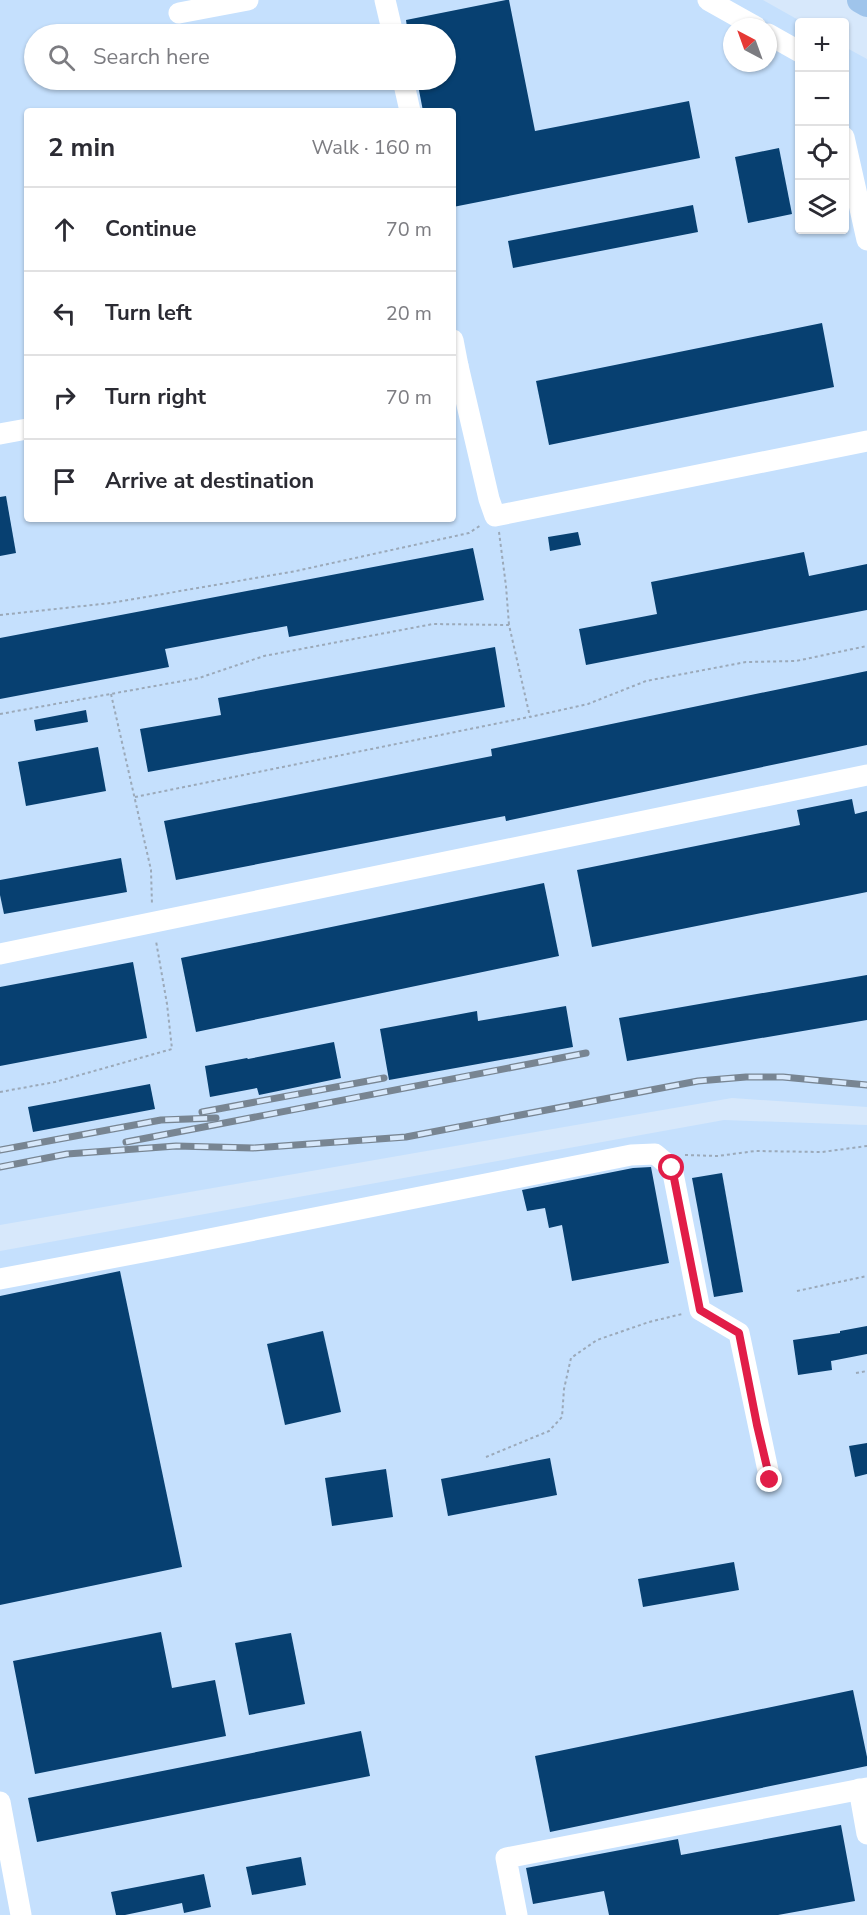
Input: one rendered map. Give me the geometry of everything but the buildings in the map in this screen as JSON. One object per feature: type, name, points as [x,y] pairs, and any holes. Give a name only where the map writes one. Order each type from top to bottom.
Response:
[{"type":"main road","points":[[860,0],[867,4]]},
{"type":"lane","points":[[179,13],[248,0]]},
{"type":"lane","points":[[385,0],[391,24]]},
{"type":"lane","points":[[708,0],[740,18]]},
{"type":"lane","points":[[777,39],[795,49]]},
{"type":"lane","points":[[405,90],[409,108]]},
{"type":"lane","points":[[849,159],[867,240]]},
{"type":"lane","points":[[456,364],[495,516],[867,441]]},
{"type":"lane","points":[[0,434],[24,430]]},
{"type":"lane","points":[[0,954],[867,775]]},
{"type":"lane","points":[[0,1278],[164,1248],[631,1155],[656,1154],[672,1168],[700,1310],[739,1333],[770,1480]]},
{"type":"lane","points":[[517,1915],[507,1858],[863,1789],[867,1834]]},
{"type":"lane","points":[[0,1802],[21,1915]]},
{"type":"path","points":[[0,615],[111,603],[296,571],[469,533],[495,516],[506,586],[509,625],[530,717]]},
{"type":"path","points":[[0,714],[199,678],[264,656],[433,624],[509,625]]},
{"type":"path","points":[[135,797],[588,704],[646,681],[746,662],[796,661],[867,646]]},
{"type":"path","points":[[656,1154],[718,1156],[755,1151],[822,1152],[867,1146]]},
{"type":"path","points":[[796,1291],[867,1276]]},
{"type":"path","points":[[486,1457],[549,1431],[562,1417],[564,1389],[571,1358],[597,1340],[649,1322],[700,1310]]},
{"type":"path","points":[[856,1373],[867,1371]]},
{"type":"shaded area","points":[[0,0],[763,0],[795,18],[795,234],[849,234],[849,49],[867,59],[867,1107],[732,1098],[0,1225]]},
{"type":"shaded area","points":[[724,1120],[867,1125],[867,1915],[0,1915],[0,1251]]},
{"type":"railway","points":[[126,1142],[586,1053]]},
{"type":"railway","points":[[0,1167],[67,1154],[176,1146],[253,1148],[406,1137],[698,1081],[783,1077],[867,1085]]},
{"type":"railway","points":[[202,1112],[384,1078]]},
{"type":"railway","points":[[0,1150],[161,1120],[216,1118]]},
{"type":"route","points":[[672,1168],[700,1310],[739,1333],[770,1480]]}]
